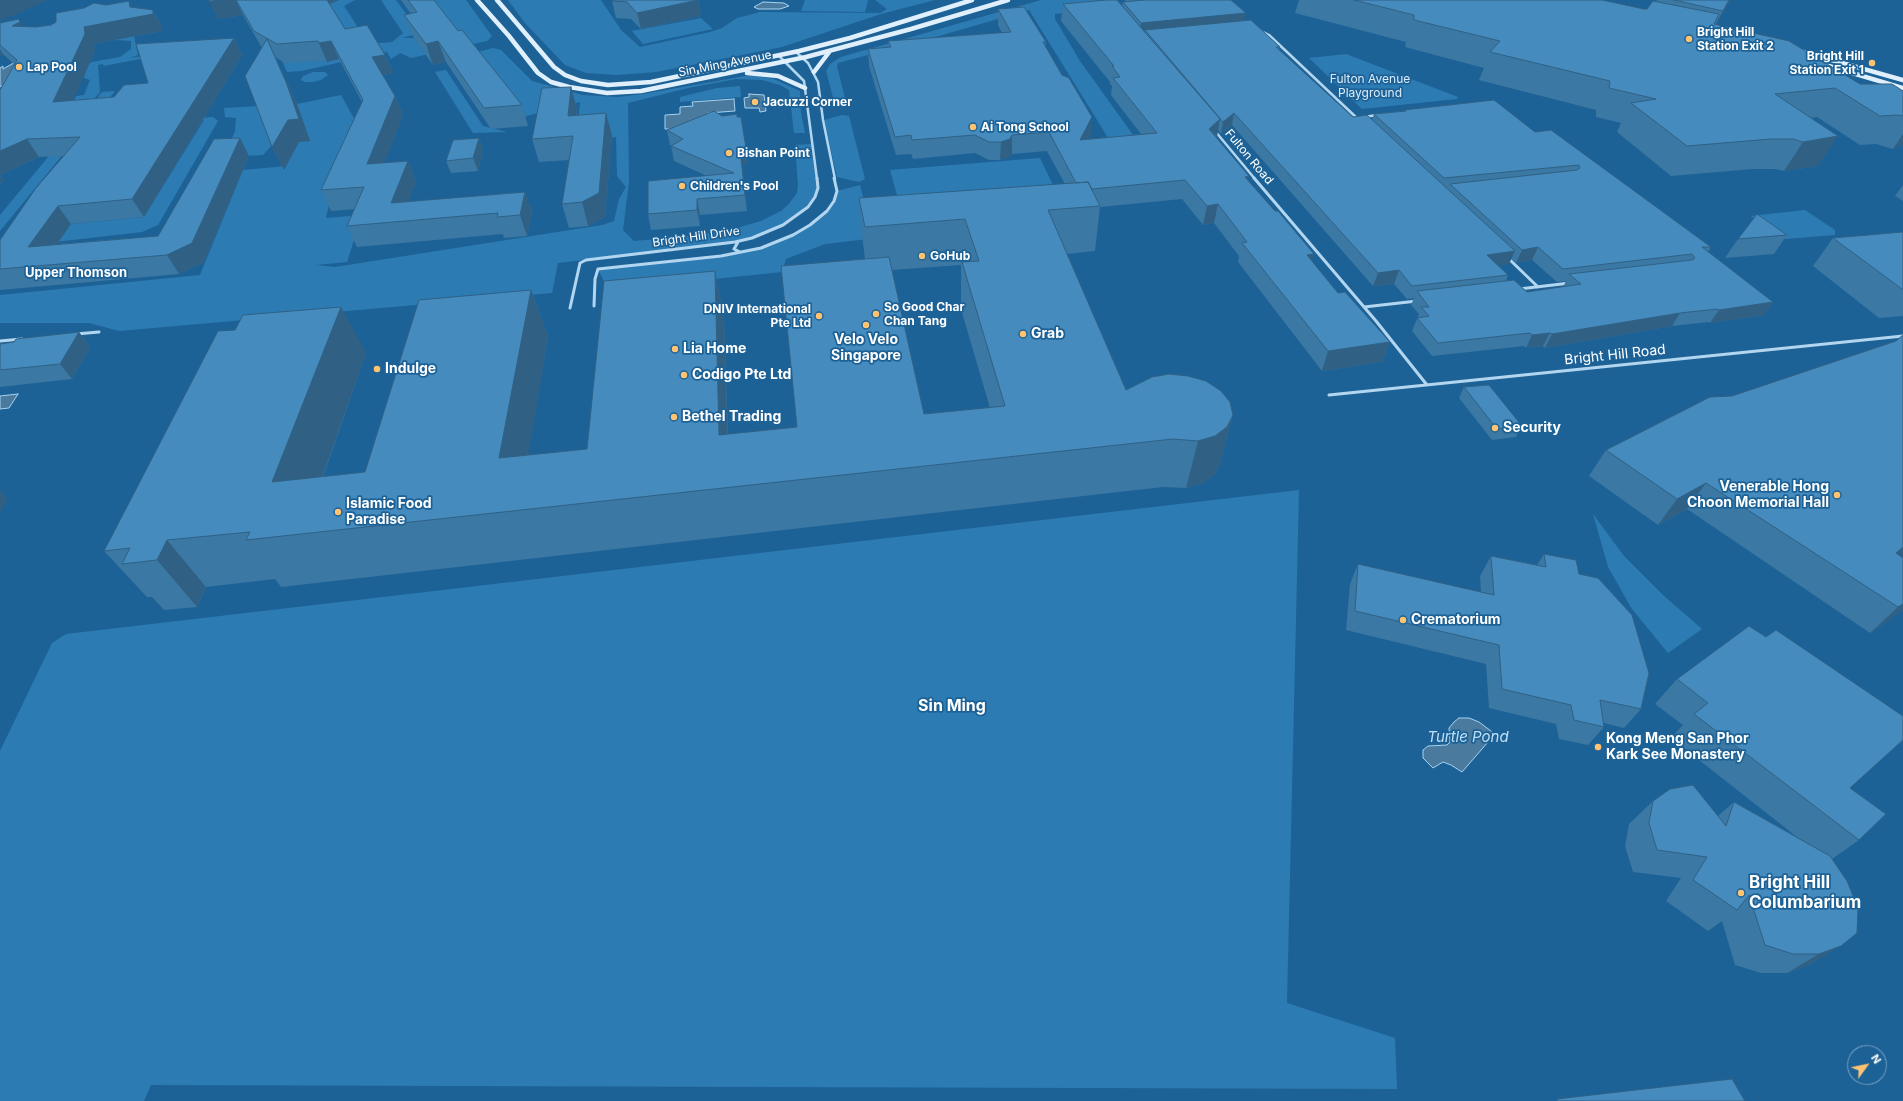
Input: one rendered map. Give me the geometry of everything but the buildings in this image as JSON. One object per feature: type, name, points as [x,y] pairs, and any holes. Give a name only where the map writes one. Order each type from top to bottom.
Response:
[{"type":"main road","name":"Sin Ming Avenue","points":[[477,0],[538,72],[551,82],[569,88],[607,93],[627,92],[786,62],[831,51],[1008,0]]},
{"type":"main road","name":"Sin Ming Avenue","points":[[497,0],[554,67],[565,75],[597,84],[639,84],[779,56],[850,38],[972,0]]},
{"type":"main road","points":[[1794,49],[1903,80]]},
{"type":"main road","points":[[814,72],[831,51]]},
{"type":"main road","points":[[1816,62],[1903,88]]},
{"type":"main road","points":[[730,73],[778,76],[805,88]]},
{"type":"street","points":[[1256,30],[1269,35],[1362,123]]},
{"type":"street","name":"Bright Hill Drive","points":[[594,306],[595,279],[598,269],[748,252],[772,245],[799,232],[810,225],[826,211],[834,201],[837,191],[823,120],[818,82],[814,72],[796,52]]},
{"type":"street","name":"Bright Hill Drive","points":[[570,308],[578,268],[580,263],[586,260],[708,247],[752,238],[783,226],[796,218],[808,207],[815,197],[818,188],[804,81],[779,56]]},
{"type":"street","points":[[1357,118],[1380,115]]},
{"type":"street","name":"Fulton Road","points":[[1214,130],[1428,385]]},
{"type":"street","points":[[748,252],[737,252],[734,246],[736,243],[752,238]]},
{"type":"street","points":[[1504,254],[1538,287]]},
{"type":"street","points":[[1514,290],[1576,282]]},
{"type":"street","points":[[1364,307],[1419,300]]},
{"type":"street","points":[[69,334],[99,332]]},
{"type":"street","name":"Bright Hill Road","points":[[1329,395],[1903,336]]},
{"type":"street","points":[[0,341],[30,338]]},
{"type":"green space","points":[[254,0],[352,48],[327,5],[339,0],[355,0],[344,6],[369,44],[392,42],[403,33],[381,0],[396,0],[420,33],[402,38],[440,38],[426,0],[466,0],[492,36],[487,41],[411,58],[400,53],[391,59],[387,52],[301,71],[287,72]]},
{"type":"green space","points":[[508,0],[601,0],[621,30],[640,47],[710,32],[722,28],[737,18],[760,12],[880,13],[887,9],[875,0],[935,0],[881,14],[782,47],[656,72],[617,75],[586,73],[565,65],[525,23]]},
{"type":"green space","points":[[805,0],[868,0],[865,12],[801,11]]},
{"type":"green space","points":[[1041,0],[1098,0],[1103,8],[1055,14],[1055,19],[1080,61],[1136,139],[1110,141],[1029,10],[838,63],[837,66],[845,98],[834,101],[826,71],[830,64],[841,57]]},
{"type":"green space","points":[[125,1],[129,11],[138,55],[130,58],[144,56],[145,58],[104,66],[103,64],[98,65],[100,92],[78,117],[74,101],[76,96],[84,95],[90,80],[84,78],[87,65],[92,62],[120,57],[131,49],[131,41],[116,40],[109,7]]},
{"type":"green space","points":[[701,18],[713,29],[643,44],[632,31]]},
{"type":"green space","points":[[493,48],[501,50],[532,81],[583,95],[618,97],[745,76],[774,79],[800,91],[801,113],[805,133],[794,133],[789,90],[780,85],[762,80],[736,79],[688,88],[628,103],[629,182],[623,230],[634,241],[692,236],[733,229],[761,221],[781,211],[788,205],[797,193],[798,185],[795,145],[812,144],[811,151],[818,188],[814,197],[807,207],[795,217],[767,232],[735,242],[558,263],[552,293],[119,331],[89,323],[0,323],[0,295],[200,275],[243,170],[286,166],[299,142],[310,141],[297,104],[341,95],[361,131],[332,191],[326,218],[362,215],[347,262],[316,265],[335,267],[602,225],[614,221],[619,199],[626,187],[617,176],[616,137],[603,139],[577,133],[580,102],[512,120],[465,55]]},
{"type":"green space","name":"Fulton Avenue Playground","points":[[1346,54],[1458,97],[1457,99],[1362,109],[1309,58]]},
{"type":"green space","points":[[446,70],[483,126],[507,132],[473,133],[435,72]]},
{"type":"green space","points":[[313,72],[325,72],[328,75],[321,80],[313,82],[305,82],[301,80],[303,76]]},
{"type":"green space","points":[[740,86],[741,97],[680,102],[680,97],[717,88]]},
{"type":"green space","points":[[115,91],[0,231],[0,215],[102,92]]},
{"type":"green space","points":[[260,106],[274,143],[263,155],[224,157],[235,131],[236,118],[225,117],[224,108]]},
{"type":"green space","points":[[842,115],[849,116],[865,179],[859,182],[837,177],[824,120]]},
{"type":"green space","points":[[213,117],[218,121],[158,225],[142,232],[55,242],[32,228],[144,217],[204,120],[173,122],[176,120]]},
{"type":"green space","points":[[1040,158],[1063,206],[904,220],[890,170]]},
{"type":"green space","points":[[860,185],[869,220],[868,239],[825,244],[786,259],[782,272],[608,290],[598,269],[721,256],[772,245],[810,225],[827,211],[834,201],[837,191]]},
{"type":"green space","points":[[1805,210],[1835,230],[1835,235],[1785,239],[1751,216]]},
{"type":"green space","points":[[1299,490],[1287,1003],[1395,1038],[1397,1089],[151,1085],[144,1101],[0,1101],[0,751],[52,643],[66,634]]},
{"type":"green space","points":[[1593,514],[1624,556],[1663,595],[1702,629],[1668,653],[1632,609],[1608,567]]},
{"type":"water","points":[[763,2],[784,3],[789,6],[780,9],[758,9],[754,7]]},
{"type":"water","name":"Lap Pool","points":[[21,59],[37,64],[0,87],[0,68],[3,66],[3,69]]},
{"type":"water","name":"Jacuzzi Corner","points":[[749,94],[764,95],[766,111],[760,112],[759,108],[745,108],[744,98],[749,97]]},
{"type":"water","points":[[734,99],[735,111],[708,113],[708,119],[669,136],[669,129],[665,129],[665,115],[680,114],[680,107],[693,106],[692,102]]},
{"type":"water","points":[[18,394],[9,408],[0,409],[0,396]]},
{"type":"water","name":"Turtle Pond","points":[[1459,718],[1469,718],[1479,722],[1495,734],[1462,772],[1443,762],[1433,768],[1423,758],[1423,750],[1428,746],[1447,745],[1450,742],[1449,728]]},
{"type":"place","name":"Bright Hill Station Exit 2","points":[[1689,39]]},
{"type":"place","name":"Bright Hill Station Exit 1","points":[[1872,63]]},
{"type":"place","name":"Lap Pool","points":[[19,67]]},
{"type":"place","name":"Jacuzzi Corner","points":[[755,102]]},
{"type":"place","name":"Ai Tong School","points":[[973,127]]},
{"type":"place","name":"Bishan Point","points":[[729,153]]},
{"type":"place","name":"Children's Pool","points":[[682,186]]},
{"type":"place","name":"GoHub","points":[[922,256]]},
{"type":"place","name":"So Good Char Chan Tang","points":[[876,314]]},
{"type":"place","name":"DNIV International Pte Ltd","points":[[819,316]]},
{"type":"place","name":"Velo Velo Singapore","points":[[866,325]]},
{"type":"place","name":"Grab","points":[[1023,334]]},
{"type":"place","name":"Lia Home","points":[[675,349]]},
{"type":"place","name":"Indulge","points":[[377,369]]},
{"type":"place","name":"Codigo Pte Ltd","points":[[684,375]]},
{"type":"place","name":"Bethel Trading","points":[[674,417]]},
{"type":"place","name":"Security","points":[[1495,428]]},
{"type":"place","name":"Venerable Hong Choon Memorial Hall","points":[[1837,495]]},
{"type":"place","name":"Islamic Food Paradise","points":[[338,512]]},
{"type":"place","name":"Crematorium","points":[[1403,620]]},
{"type":"place","name":"Kong Meng San Phor Kark See Monastery","points":[[1598,747]]},
{"type":"place","name":"Bright Hill Columbarium","points":[[1741,893]]},
{"type":"district","name":"Upper Thomson","points":[[76,273]]},
{"type":"district","name":"Sin Ming","points":[[952,706]]}]
